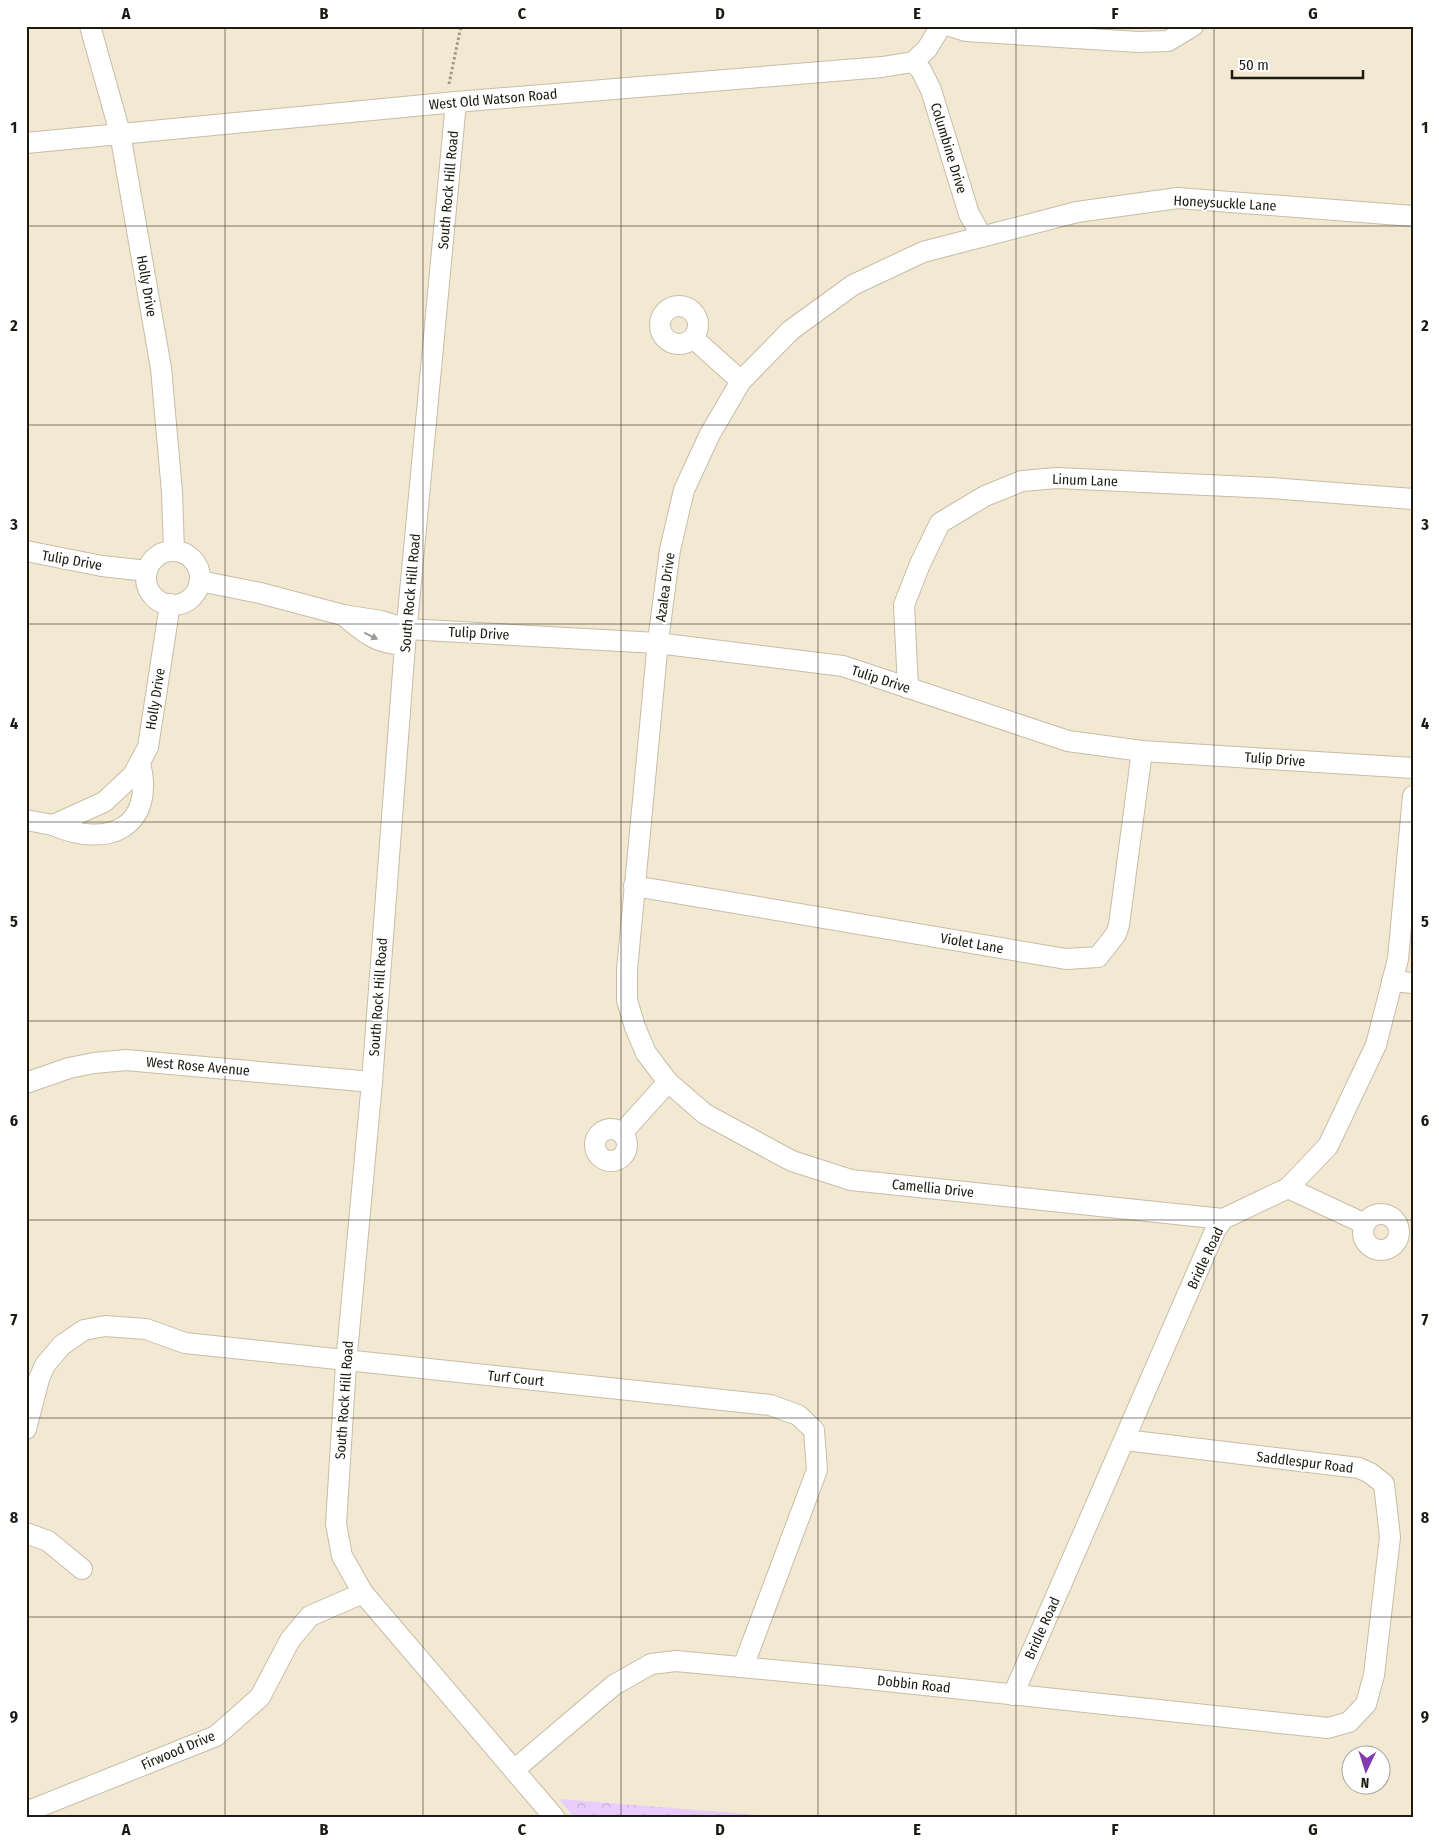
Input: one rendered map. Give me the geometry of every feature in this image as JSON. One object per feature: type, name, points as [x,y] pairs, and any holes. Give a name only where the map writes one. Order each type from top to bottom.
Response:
[{"type":"street","name":"Holly Drive","points":[[90,26],[120,134],[162,368],[172,492],[174,550]]},
{"type":"street","points":[[914,62],[928,49],[941,26]]},
{"type":"street","points":[[950,26],[966,31],[1138,42],[1168,41],[1193,26]]},
{"type":"street","name":"West Old Watson Road","points":[[26,143],[451,103],[882,67],[914,62]]},
{"type":"street","name":"Columbine Drive","points":[[914,62],[921,70],[931,90],[969,214],[982,237]]},
{"type":"street","name":"South Rock Hill Road","points":[[451,103],[406,637],[372,1082],[346,1360],[336,1524],[342,1556],[364,1593],[554,1817]]},
{"type":"street","name":"Honeysuckle Lane","points":[[982,237],[1077,212],[1178,198],[1413,216]]},
{"type":"street","name":"Azalea Drive","points":[[668,1082],[646,1053],[635,1027],[627,1000],[626,970],[658,643],[670,550],[684,490],[710,434],[741,381],[791,330],[853,285],[923,252],[982,237]]},
{"type":"street","points":[[693,338],[741,381]]},
{"type":"street","name":"Linum Lane","points":[[908,688],[904,605],[920,564],[940,523],[985,496],[1022,481],[1057,478],[1271,488],[1413,499]]},
{"type":"street","points":[[174,550],[183,552],[197,564],[200,572],[200,581],[193,596],[187,601],[170,604],[154,597],[146,580],[147,571],[150,563],[157,556],[174,550]]},
{"type":"street","name":"Tulip Drive","points":[[26,552],[102,566],[147,571]]},
{"type":"street","name":"Tulip Drive","points":[[200,581],[260,593],[342,615],[381,621],[406,637],[658,643],[843,666],[1068,740],[1142,751],[1413,768]]},
{"type":"street","name":"Holly Drive","points":[[53,825],[110,798],[133,774],[140,763],[148,747],[170,604]]},
{"type":"street","name":"Violet Lane","points":[[634,886],[1066,959],[1098,957],[1116,934],[1119,925],[1142,751]]},
{"type":"street","points":[[26,820],[93,835],[106,834],[130,823],[140,810],[144,795],[144,779],[140,763]]},
{"type":"street","name":"Bridle Road","points":[[1013,1694],[1215,1231],[1224,1219],[1288,1188],[1328,1146],[1376,1045],[1398,958],[1413,796]]},
{"type":"street","points":[[1392,981],[1413,983]]},
{"type":"street","name":"West Rose Avenue","points":[[26,1083],[69,1068],[126,1060],[372,1082]]},
{"type":"street","points":[[622,1134],[668,1082]]},
{"type":"street","name":"Camellia Drive","points":[[668,1082],[706,1114],[792,1161],[851,1180],[1224,1219]]},
{"type":"street","points":[[1288,1188],[1365,1224]]},
{"type":"street","name":"Turf Court","points":[[26,1430],[38,1379],[46,1365],[62,1345],[84,1330],[105,1326],[146,1329],[185,1343],[770,1405],[798,1414],[814,1430],[817,1470],[743,1666]]},
{"type":"street","name":"Saddlespur Road","points":[[1124,1440],[1359,1468],[1370,1473],[1384,1484],[1390,1536],[1374,1675],[1366,1704],[1348,1722]]},
{"type":"street","points":[[26,1533],[48,1541],[82,1569]]},
{"type":"street","name":"Firwood Drive","points":[[26,1812],[216,1736],[260,1697],[290,1640],[310,1616],[364,1593]]},
{"type":"street","name":"Dobbin Road","points":[[514,1770],[614,1685],[651,1664],[683,1661],[1328,1728],[1348,1722]]},
{"type":"path","points":[[451,103],[461,26]]},
{"type":"green space","points":[[559,1799],[786,1817],[574,1817]]}]
